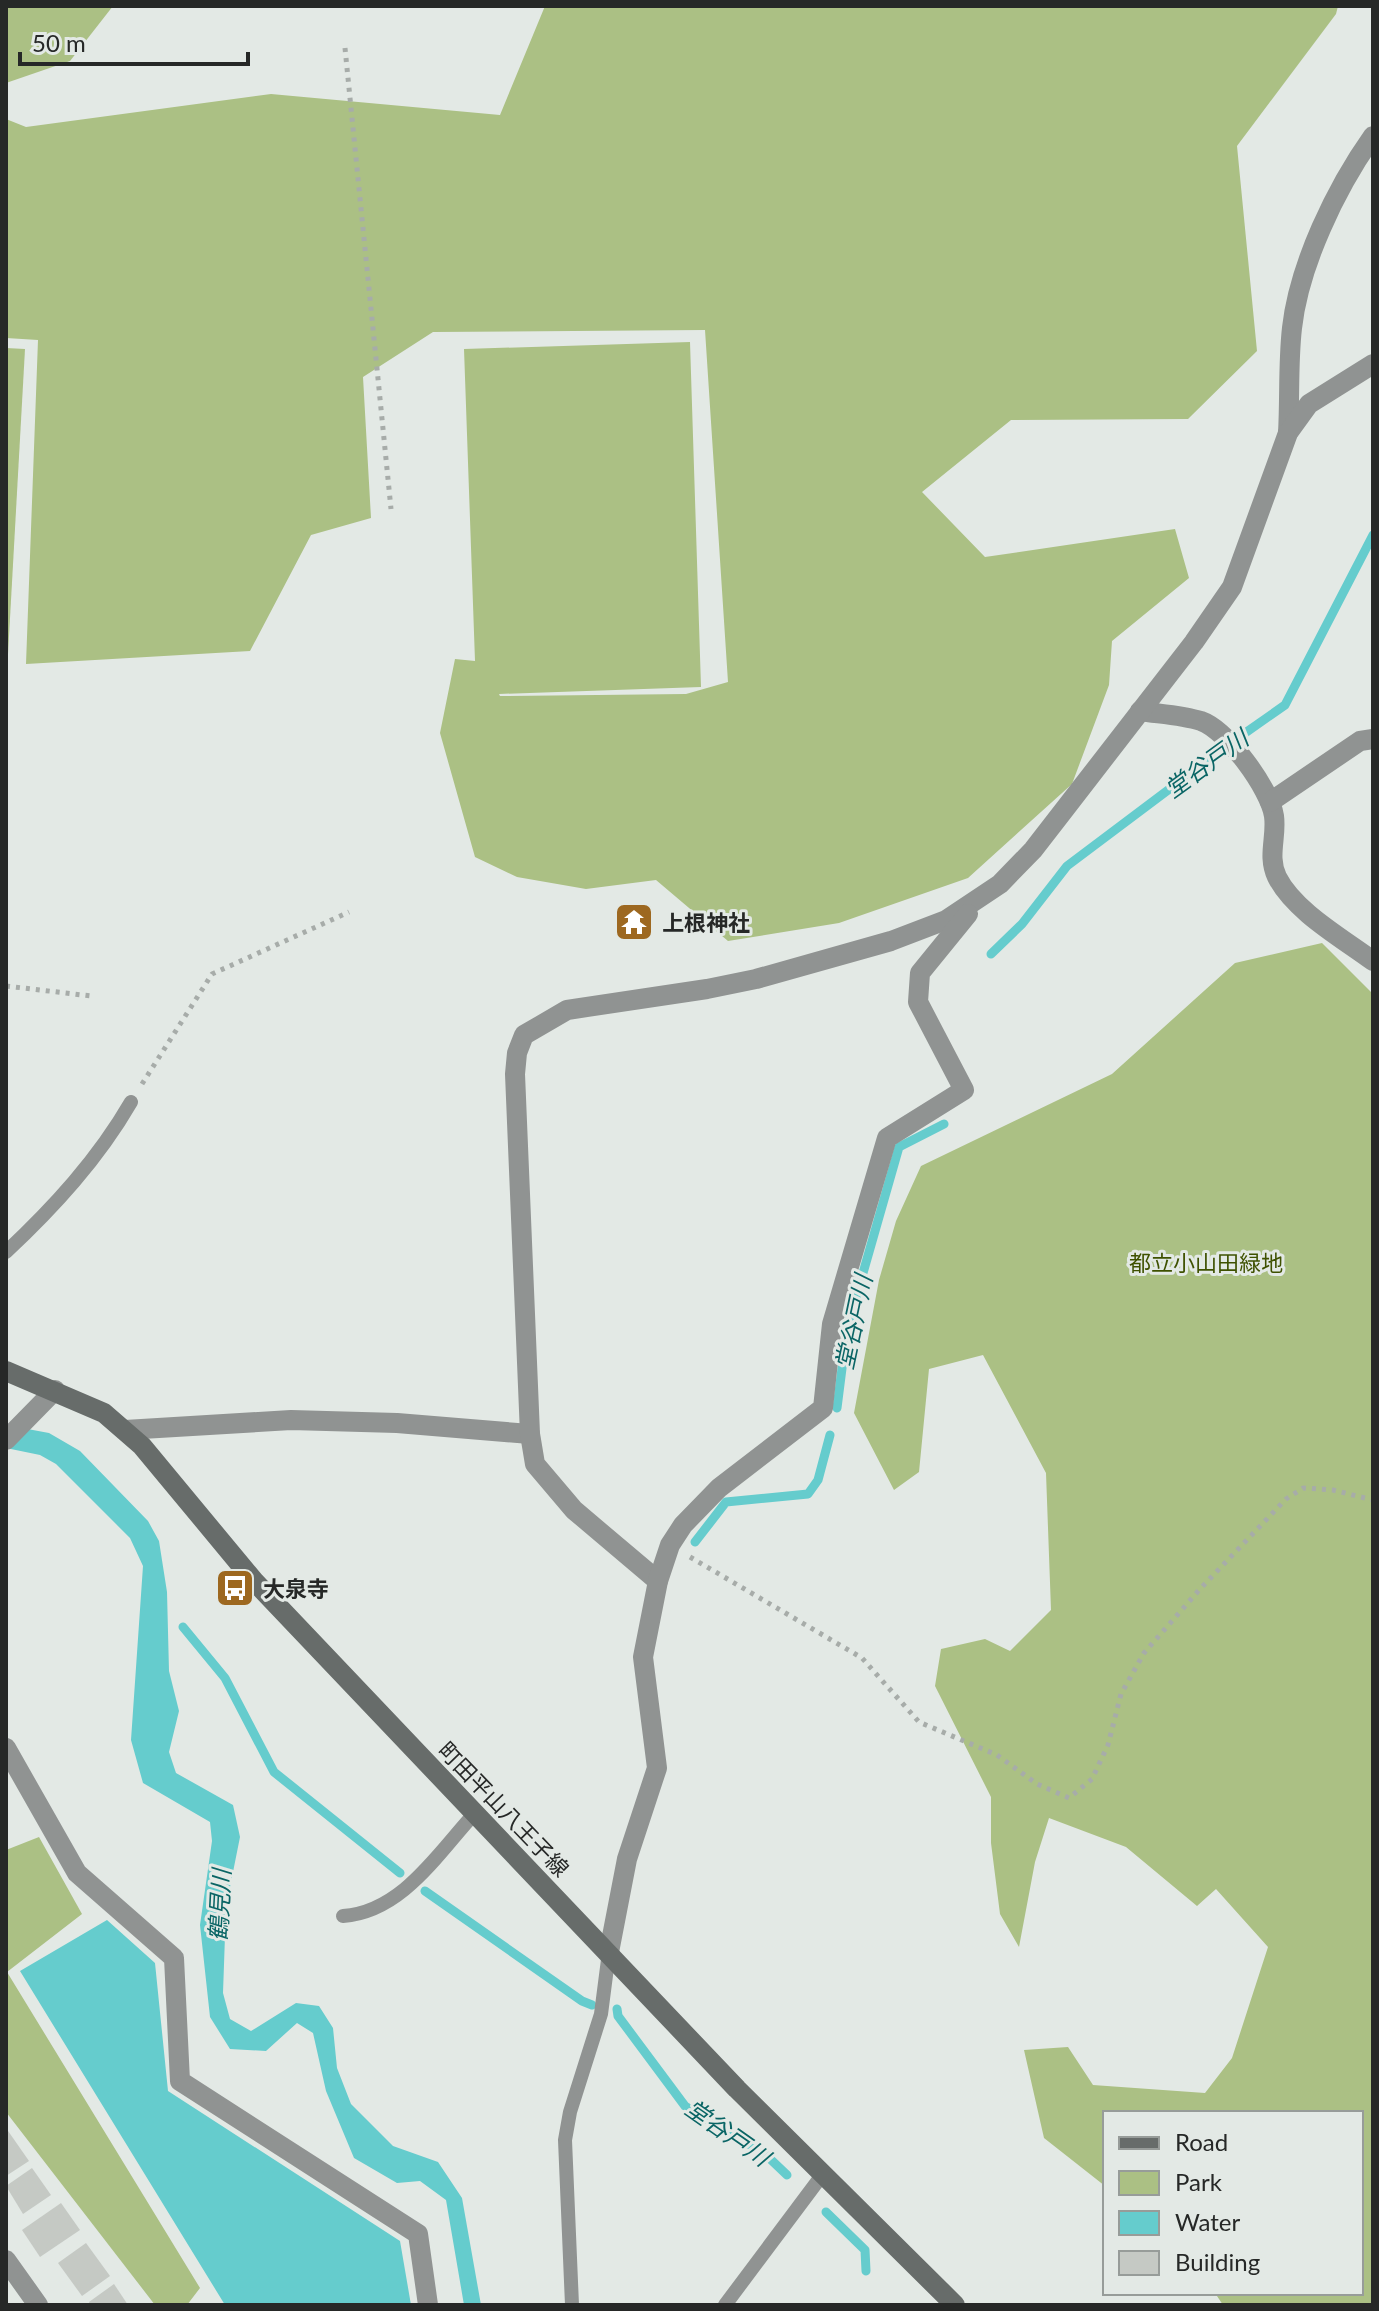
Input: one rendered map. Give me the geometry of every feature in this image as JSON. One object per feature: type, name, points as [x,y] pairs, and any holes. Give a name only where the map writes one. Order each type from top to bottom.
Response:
[{"type":"main road","name":"町田平山八王子線","points":[[6,1371],[104,1413],[142,1446],[254,1581],[737,2089],[955,2305]]},
{"type":"street","points":[[1288,433],[1292,328],[1304,274],[1353,164],[1373,136]]},
{"type":"street","points":[[658,1581],[574,1510],[535,1464],[530,1434],[515,1074],[517,1053],[524,1035],[567,1010],[609,1002],[655,999],[756,979],[891,941],[946,920],[1000,884],[1033,850],[1232,587],[1288,433],[1309,404],[1373,364]]},
{"type":"street","points":[[1140,711],[1202,721],[1211,726],[1242,758],[1270,802],[1275,819],[1271,850],[1276,875],[1284,888],[1293,901],[1373,961]]},
{"type":"street","points":[[1270,802],[1360,741],[1373,739]]},
{"type":"street","points":[[609,1952],[627,1859],[657,1768],[643,1657],[658,1581],[670,1545],[683,1525],[719,1488],[823,1408],[832,1324],[887,1138],[964,1090],[918,1002],[920,973],[981,898]]},
{"type":"street","points":[[6,1440],[55,1390]]},
{"type":"street","points":[[125,1430],[291,1420],[397,1423],[530,1434]]},
{"type":"street","points":[[6,1748],[77,1873],[174,1958],[180,2081],[418,2234],[428,2305]]},
{"type":"street","points":[[6,2260],[38,2305]]},
{"type":"lane","points":[[6,1252],[71,1185],[115,1129],[131,1102]]},
{"type":"lane","points":[[343,1916],[358,1915],[399,1897],[475,1813]]},
{"type":"lane","points":[[572,2305],[565,2140],[570,2112],[601,2014],[609,1952]]},
{"type":"lane","points":[[725,2305],[823,2174]]},
{"type":"path","points":[[345,48],[391,509]]},
{"type":"path","points":[[131,1102],[212,974],[349,912]]},
{"type":"path","points":[[6,986],[91,996]]},
{"type":"path","points":[[670,1545],[862,1658],[919,1722],[997,1755],[1037,1784],[1069,1798],[1092,1779],[1108,1745],[1121,1694],[1144,1653],[1286,1499],[1303,1488],[1333,1490],[1373,1500]]},
{"type":"green space","points":[[6,6],[113,6],[70,61],[6,83]]},
{"type":"green space","points":[[545,6],[1338,6],[1336,14],[1237,146],[1257,351],[1188,419],[1011,420],[922,492],[985,557],[1175,529],[1189,578],[1112,641],[1109,685],[1072,784],[968,878],[839,923],[728,941],[656,880],[586,889],[517,877],[475,857],[440,733],[455,659],[475,661],[464,349],[690,342],[701,687],[499,694],[686,694],[728,682],[705,330],[433,332],[363,377],[371,518],[311,535],[250,651],[26,664],[38,340],[6,338],[6,119],[26,127],[271,94],[500,115]]},
{"type":"green space","points":[[6,348],[25,349],[6,690]]},
{"type":"green space","name":"都立小山田緑地","points":[[1322,943],[1373,994],[1373,2305],[1223,2305],[1216,2295],[1363,2295],[1363,2111],[1103,2111],[1103,2184],[1044,2138],[1024,2050],[1068,2047],[1093,2085],[1205,2093],[1232,2058],[1268,1947],[1216,1889],[1197,1906],[1126,1847],[1049,1818],[1035,1862],[1019,1947],[1000,1914],[991,1843],[991,1797],[935,1686],[941,1649],[985,1639],[1010,1651],[1051,1610],[1046,1473],[983,1355],[929,1369],[919,1472],[894,1490],[854,1413],[879,1280],[896,1221],[921,1166],[1112,1074],[1235,963]]},
{"type":"green space","points":[[39,1837],[82,1914],[7,1972],[200,2288],[187,2305],[155,2305],[6,2112],[6,1850]]},
{"type":"water","name":"鶴見川","points":[[6,1425],[49,1433],[80,1451],[148,1521],[159,1541],[167,1592],[169,1671],[179,1711],[169,1752],[176,1773],[233,1805],[240,1837],[226,1907],[223,1993],[230,2019],[251,2031],[296,2003],[319,2006],[333,2028],[337,2068],[351,2104],[393,2146],[438,2162],[462,2198],[481,2305],[464,2305],[446,2200],[420,2181],[397,2183],[354,2158],[326,2091],[313,2033],[297,2023],[266,2051],[230,2049],[210,2017],[200,1925],[212,1841],[210,1822],[143,1783],[131,1740],[143,1566],[130,1538],[56,1464],[40,1455],[6,1448]]},
{"type":"water","points":[[107,1920],[155,1963],[168,2091],[400,2241],[411,2305],[225,2305],[20,1971]]},
{"type":"building","points":[[6,2128],[29,2161],[6,2176]]},
{"type":"building","points":[[32,2168],[51,2195],[23,2214],[6,2186]]},
{"type":"building","points":[[61,2203],[80,2230],[40,2257],[22,2230]]},
{"type":"building","points":[[86,2243],[110,2276],[82,2296],[58,2263]]},
{"type":"building","points":[[114,2284],[128,2305],[90,2305],[89,2302]]},
{"type":"waterway","name":"堂谷戸川","points":[[991,954],[1022,924],[1067,866],[1285,705],[1373,535]]},
{"type":"waterway","name":"堂谷戸川","points":[[837,1408],[847,1329],[899,1147],[944,1124]]},
{"type":"waterway","name":"堂谷戸川","points":[[695,1542],[726,1502],[808,1494],[818,1480],[830,1435]]},
{"type":"waterway","points":[[183,1627],[225,1678],[274,1772],[400,1873]]},
{"type":"waterway","points":[[425,1891],[592,2005]]},
{"type":"waterway","name":"堂谷戸川","points":[[617,2009],[618,2016],[685,2106],[766,2155],[787,2175]]},
{"type":"waterway","name":"堂谷戸川","points":[[826,2212],[865,2250],[866,2271]]},
{"type":"place","name":"上根神社","points":[[634,922]]},
{"type":"place","name":"大泉寺","points":[[235,1588]]}]
